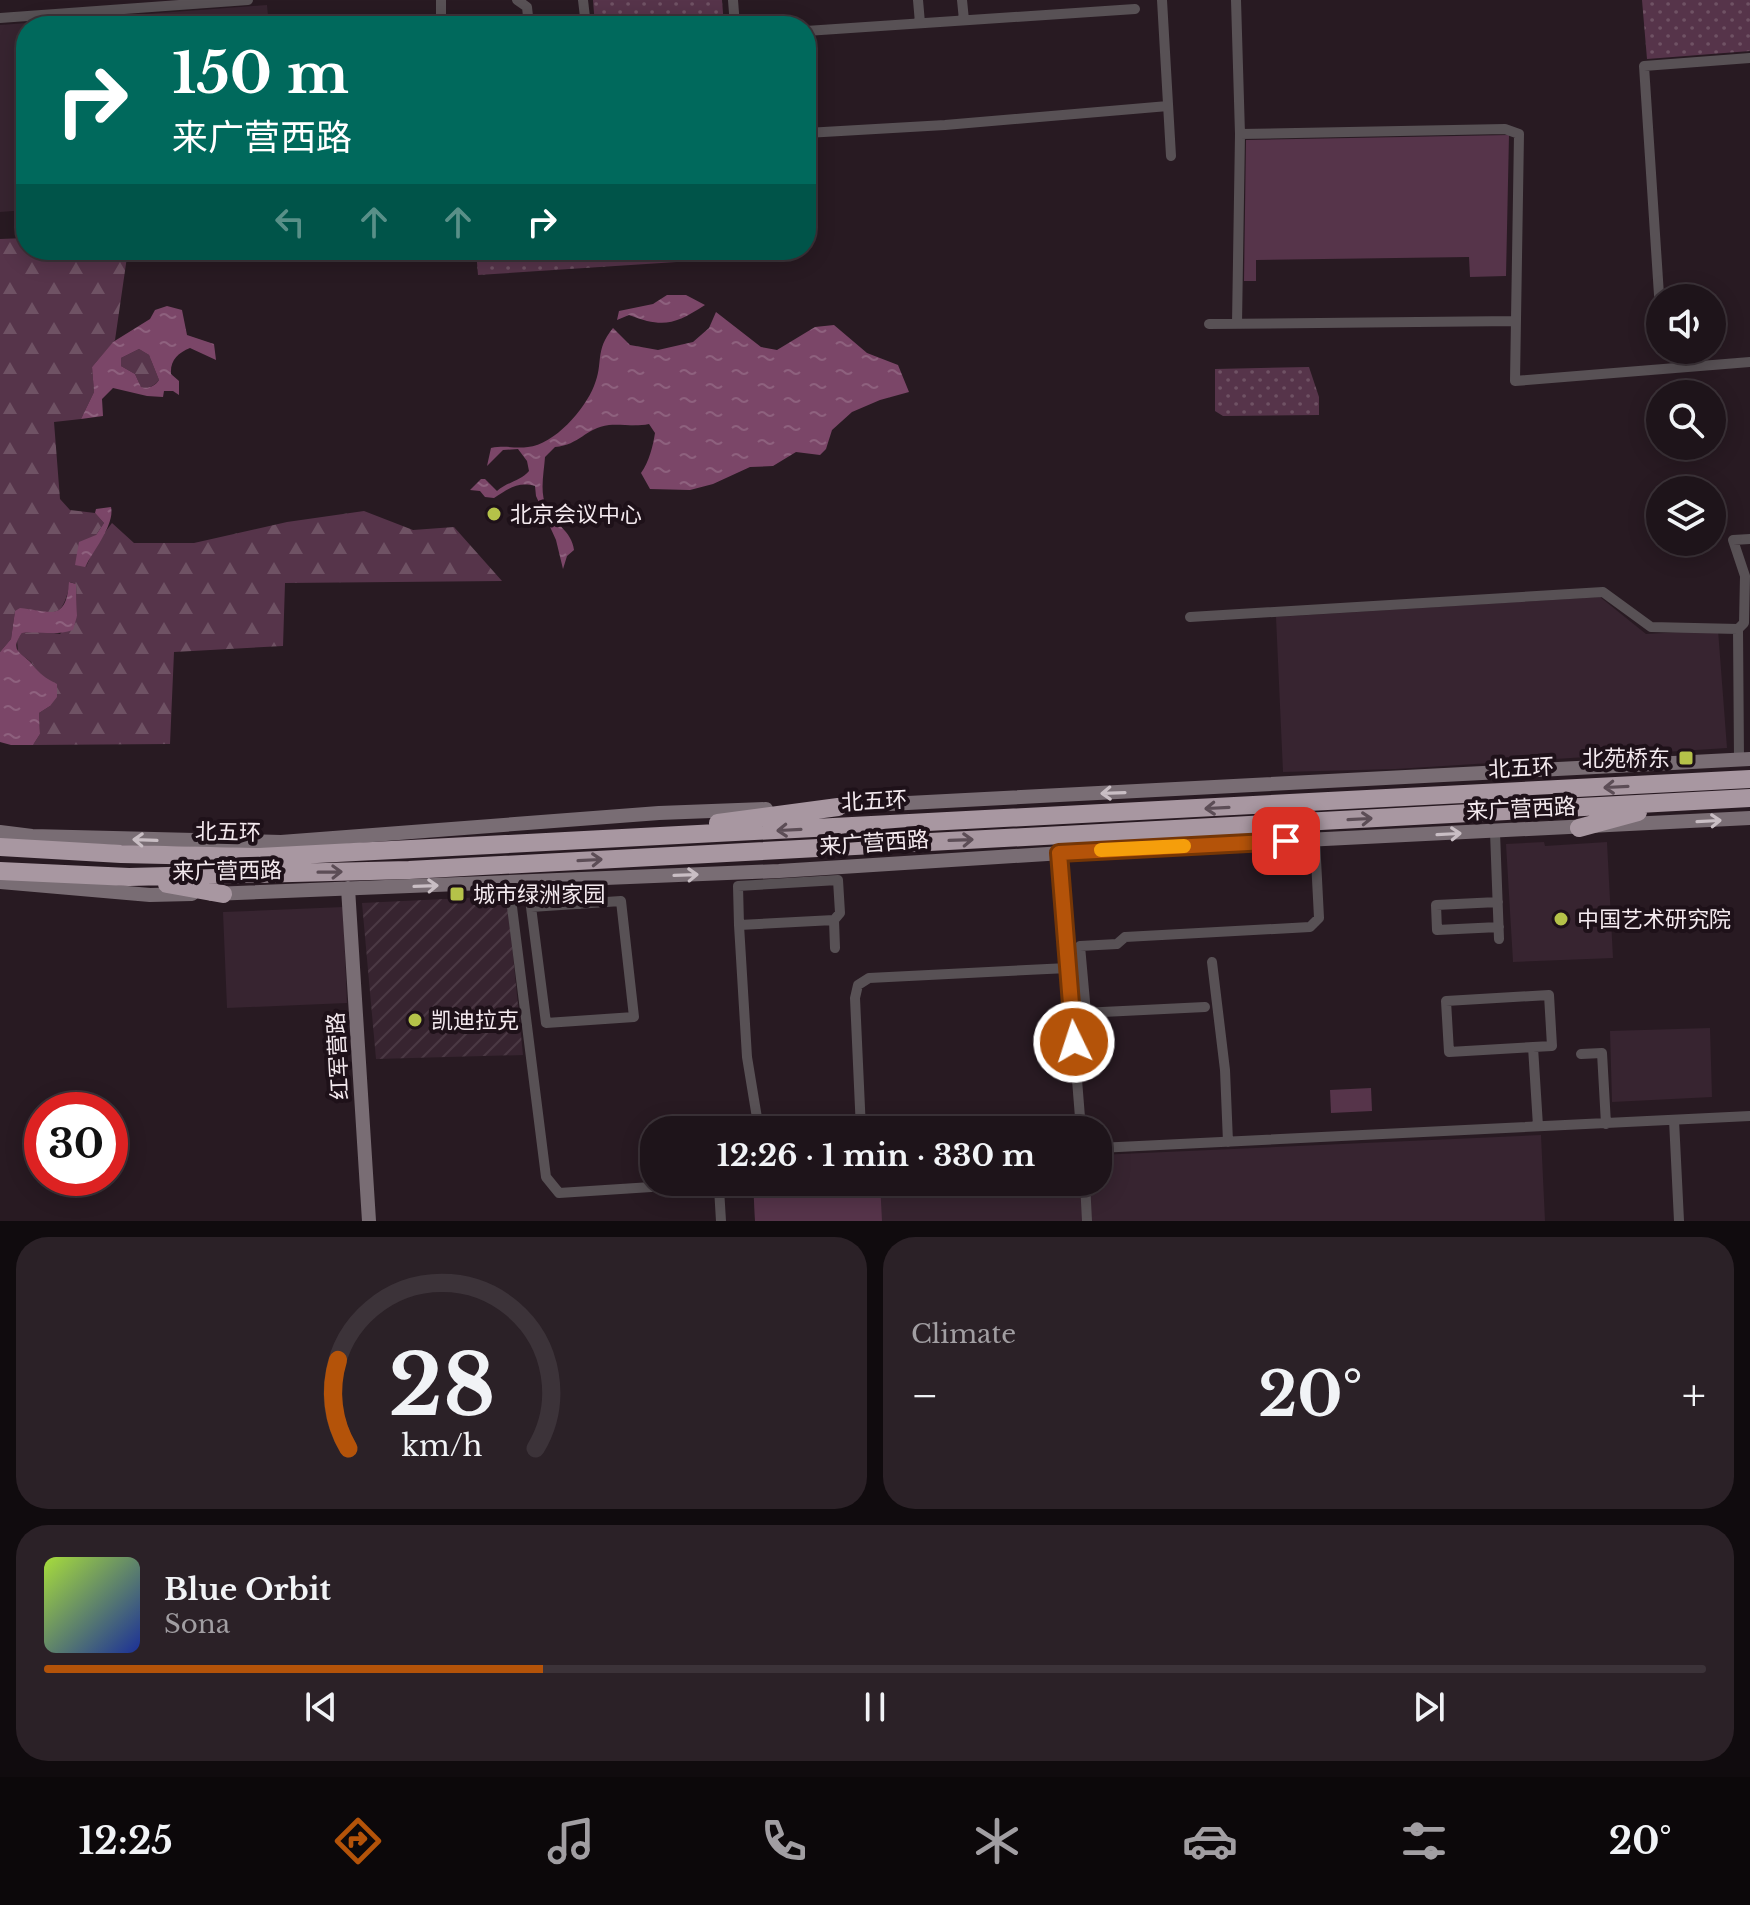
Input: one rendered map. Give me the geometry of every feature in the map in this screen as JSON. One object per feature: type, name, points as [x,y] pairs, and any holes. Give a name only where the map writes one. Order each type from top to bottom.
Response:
[{"type":"highway","name":"北五环","points":[[0,847],[259,857],[1750,779]]},
{"type":"highway","name":"北五环","points":[[0,871],[129,877],[409,870],[1750,798]]},
{"type":"highway","points":[[1579,828],[1671,802]]},
{"type":"highway","points":[[624,838],[838,807]]},
{"type":"highway","points":[[129,877],[223,894]]},
{"type":"street","points":[[28,16],[248,0]]},
{"type":"street","points":[[517,0],[527,7],[528,16]]},
{"type":"street","points":[[918,0],[920,23]]},
{"type":"street","points":[[962,0],[964,20]]},
{"type":"street","points":[[1162,0],[1171,156]]},
{"type":"street","points":[[1236,0],[1240,134],[1237,324]]},
{"type":"street","points":[[816,30],[1135,9]]},
{"type":"street","points":[[1658,284],[1644,66],[1750,58]]},
{"type":"street","points":[[816,132],[1168,106]]},
{"type":"street","points":[[1240,134],[1505,129],[1519,134],[1515,381],[1750,362]]},
{"type":"street","points":[[1209,324],[1516,321]]},
{"type":"street","points":[[1190,617],[1603,592],[1651,627],[1738,629],[1744,623],[1745,576],[1733,540],[1750,539]]},
{"type":"street","points":[[0,832],[32,836],[281,842],[659,813],[838,807],[1745,760],[1738,629]]},
{"type":"street","name":"来广营西路","points":[[0,882],[150,895],[577,880],[794,877],[1059,853],[1750,818]]},
{"type":"street","points":[[1495,832],[1498,902],[1499,933],[1437,930],[1436,905],[1498,902]]},
{"type":"street","points":[[1066,947],[1117,944],[1125,937],[1310,927],[1319,918],[1315,840]]},
{"type":"street","points":[[1059,853],[1080,1116]]},
{"type":"street","points":[[757,1116],[747,1057],[738,886],[794,877],[838,880],[840,913],[834,920],[835,948]]},
{"type":"street","points":[[577,880],[580,904]]},
{"type":"street","points":[[509,883],[546,1177],[559,1193],[713,1183],[719,1188],[721,1221]]},
{"type":"street","name":"红军营路","points":[[348,888],[369,1221]]},
{"type":"street","points":[[621,901],[634,1017],[546,1023],[531,907],[580,904],[621,901]]},
{"type":"street","points":[[739,925],[834,920]]},
{"type":"street","points":[[1080,946],[1086,1013]]},
{"type":"street","points":[[1212,962],[1225,1070],[1228,1142]]},
{"type":"street","points":[[860,1116],[855,998],[858,985],[869,978],[1068,968]]},
{"type":"street","points":[[1549,995],[1552,1046],[1533,1047],[1449,1052],[1446,1001],[1549,995]]},
{"type":"street","points":[[1072,1013],[1205,1007]]},
{"type":"street","points":[[1533,1047],[1538,1126]]},
{"type":"street","points":[[1581,1054],[1602,1053],[1606,1124]]},
{"type":"street","points":[[1112,1147],[1750,1116]]},
{"type":"street","points":[[1674,1120],[1679,1221]]},
{"type":"street","points":[[1086,1196],[1087,1221]]},
{"type":"shaded area","points":[[267,5],[268,16],[120,16]]},
{"type":"shaded area","points":[[16,24],[16,211],[0,212],[0,25]]},
{"type":"shaded area","points":[[1600,597],[1646,634],[1718,630],[1727,748],[1396,769],[1283,772],[1276,617]]},
{"type":"shaded area","name":"中国艺术研究院","points":[[1544,842],[1545,846],[1607,842],[1613,958],[1513,962],[1506,844]]},
{"type":"shaded area","points":[[507,896],[523,1055],[376,1059],[362,903]]},
{"type":"shaded area","points":[[343,907],[347,1003],[227,1008],[223,912]]},
{"type":"shaded area","points":[[1710,1028],[1712,1097],[1612,1102],[1610,1031]]},
{"type":"shaded area","points":[[1541,1135],[1545,1221],[755,1221],[754,1196],[1112,1196],[1112,1154]]},
{"type":"green space","points":[[593,0],[722,0],[723,16],[594,16]]},
{"type":"green space","points":[[1642,0],[1750,0],[1750,51],[1647,59]]},
{"type":"green space","points":[[1509,135],[1506,276],[1470,277],[1469,257],[1256,260],[1256,281],[1244,281],[1246,140]]},
{"type":"green space","points":[[16,238],[16,260],[127,260],[115,340],[92,367],[94,392],[81,419],[54,422],[60,499],[70,510],[95,513],[104,523],[96,535],[86,567],[96,544],[112,523],[134,543],[194,543],[287,522],[364,511],[413,530],[454,527],[502,581],[285,583],[283,646],[174,652],[170,744],[33,745],[40,734],[39,713],[50,706],[50,681],[42,677],[31,662],[18,652],[17,640],[22,633],[42,631],[60,634],[77,616],[76,584],[70,582],[63,606],[58,611],[15,611],[11,639],[0,652],[0,239]]},
{"type":"green space","points":[[477,260],[707,260],[478,275]]},
{"type":"green space","points":[[139,349],[149,355],[159,380],[149,387],[141,387],[135,374],[121,366],[121,358]]},
{"type":"green space","points":[[1309,367],[1319,397],[1319,415],[1223,416],[1215,411],[1215,369]]},
{"type":"green space","points":[[1371,1088],[1372,1111],[1331,1113],[1330,1090]]},
{"type":"green space","points":[[754,1196],[881,1196],[882,1221],[755,1221]]},
{"type":"water","points":[[667,295],[686,295],[705,305],[685,317],[668,322],[651,322],[629,315],[617,320],[619,311],[653,304]]},
{"type":"water","points":[[167,306],[182,310],[187,335],[214,344],[216,360],[190,348],[178,355],[172,365],[171,374],[179,381],[179,395],[164,391],[163,397],[147,396],[113,388],[102,399],[103,416],[81,419],[94,392],[92,367],[113,342],[150,319],[155,310]],"holes":[[[139,349],[149,355],[159,380],[147,388],[141,387],[135,374],[121,366],[121,358]]]},
{"type":"water","points":[[716,312],[761,347],[777,350],[815,327],[834,325],[867,353],[898,365],[909,392],[852,412],[832,430],[826,449],[820,455],[796,452],[773,466],[750,467],[713,484],[690,490],[650,489],[641,473],[655,433],[649,424],[609,425],[594,429],[564,446],[555,447],[545,457],[543,489],[550,514],[573,543],[574,550],[567,556],[563,569],[556,540],[536,496],[535,486],[518,485],[494,498],[470,490],[485,479],[497,491],[529,471],[527,461],[518,449],[503,450],[487,466],[491,448],[538,445],[558,433],[590,395],[597,378],[603,344],[613,328],[630,345],[658,350],[693,342],[709,328]]},
{"type":"water","points":[[111,507],[107,529],[85,567],[75,565],[79,542],[96,535],[104,523],[95,513],[96,509]]},
{"type":"water","points":[[69,582],[76,584],[77,616],[73,630],[22,633],[16,644],[18,652],[57,684],[57,697],[39,713],[40,734],[33,745],[0,742],[0,652],[11,639],[15,611],[20,608],[55,612],[64,604]]},
{"type":"slow traffic","points":[[1101,850],[1184,846]]},
{"type":"place","name":"北京会议中心","points":[[494,514]]},
{"type":"place","name":"北苑桥东","points":[[1686,758]]},
{"type":"place","name":"城市绿洲家园","points":[[457,894]]},
{"type":"place","name":"中国艺术研究院","points":[[1561,919]]},
{"type":"place","name":"凯迪拉克","points":[[415,1020]]},
{"type":"route","points":[[1074,1042],[1059,853],[1286,841]]}]
